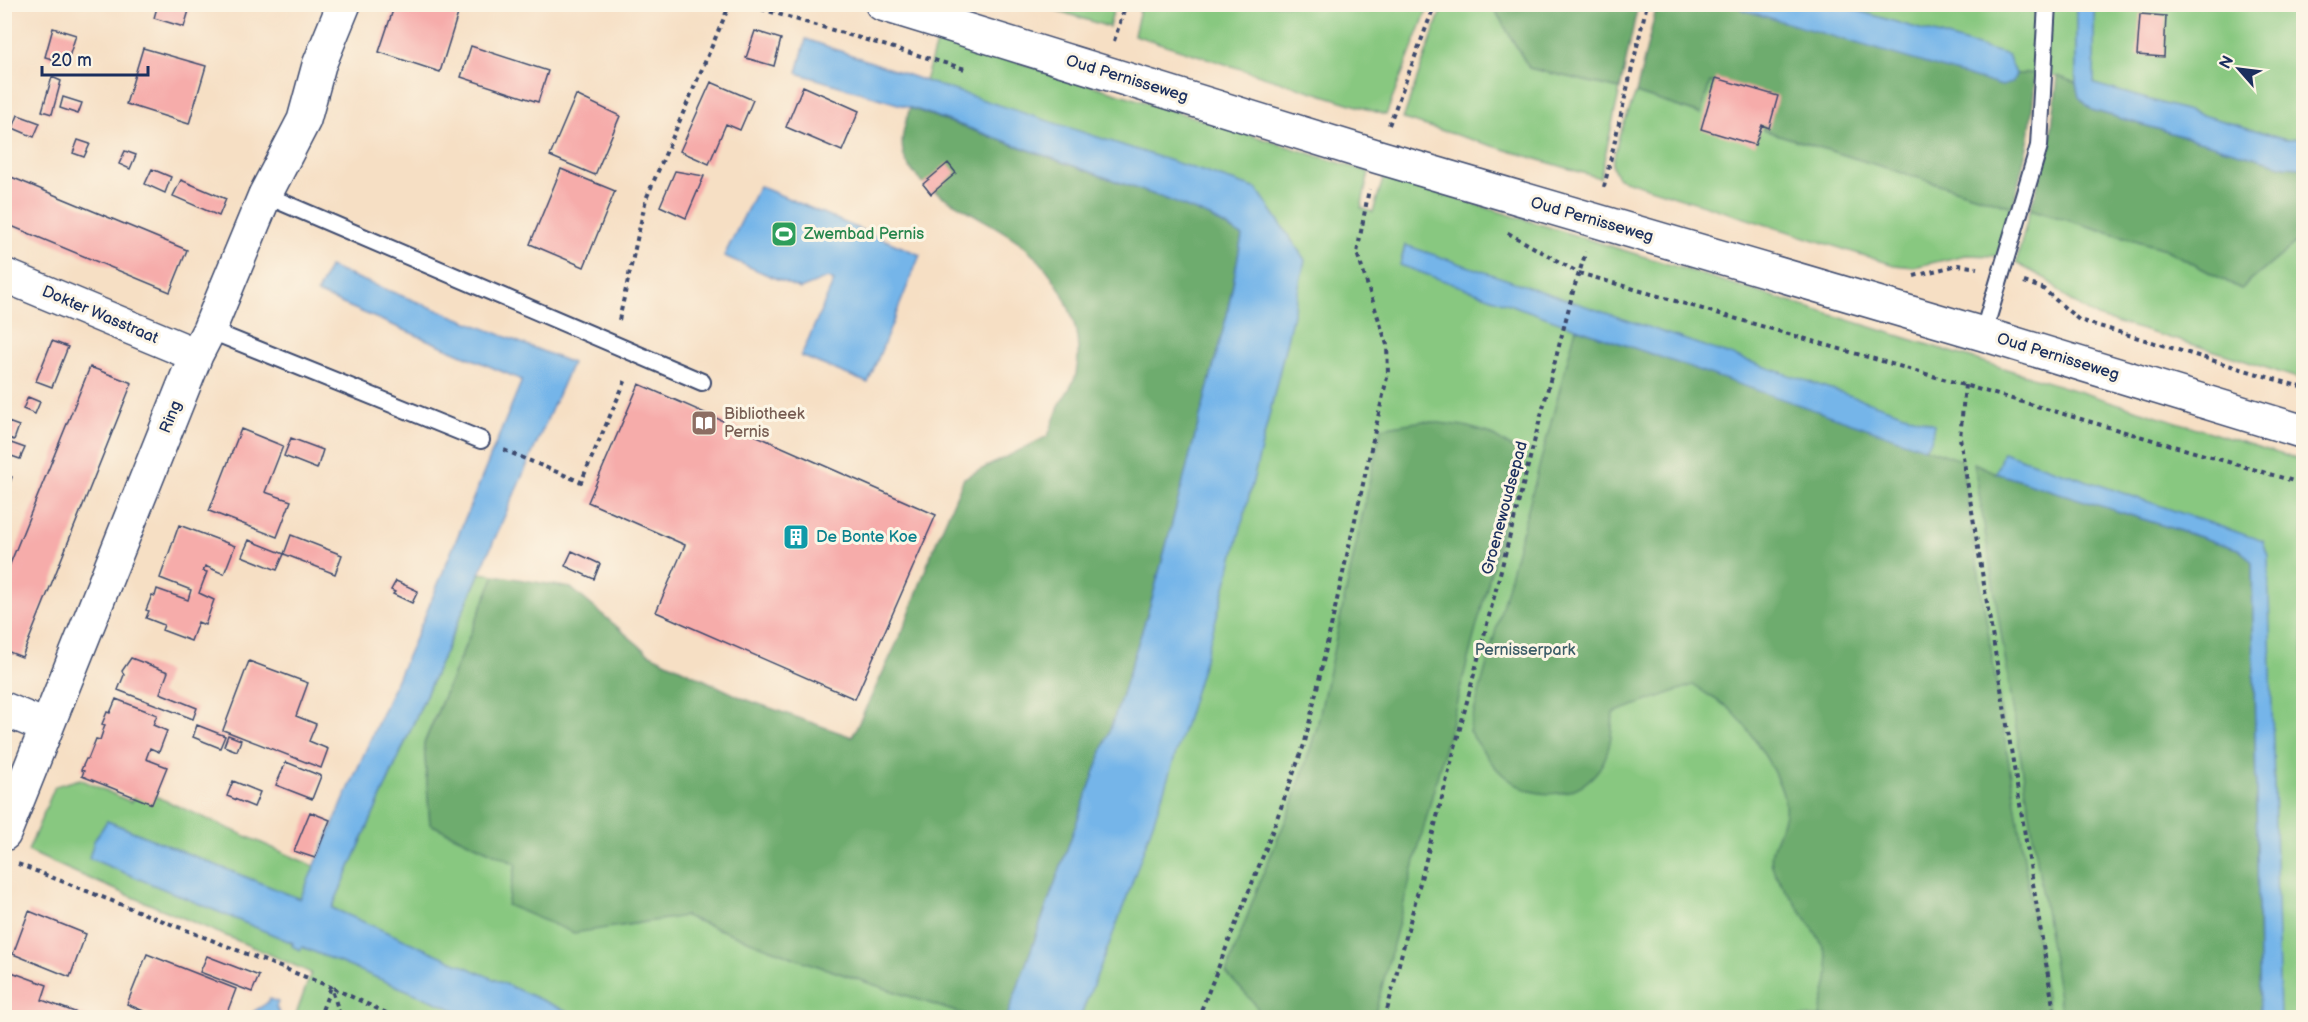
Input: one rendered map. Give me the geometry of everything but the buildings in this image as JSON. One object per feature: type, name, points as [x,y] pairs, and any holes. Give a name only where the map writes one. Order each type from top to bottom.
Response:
[{"type":"street","name":"Ring","points":[[10,849],[46,726],[202,342],[265,195],[304,120],[319,65],[344,4]]},
{"type":"street","name":"Oud Pernisseweg","points":[[882,4],[1379,156],[1983,334],[2304,432]]},
{"type":"street","name":"Dokter Wasstraat","points":[[4,275],[202,342]]},
{"type":"street","points":[[4,709],[46,726]]},
{"type":"lane","points":[[1983,334],[2039,146],[2047,4]]},
{"type":"lane","points":[[265,195],[702,382]]},
{"type":"lane","points":[[202,342],[481,440]]},
{"type":"path","points":[[613,344],[646,199],[730,4]]},
{"type":"path","points":[[1113,45],[1126,4]]},
{"type":"path","points":[[1198,1017],[1265,851],[1305,742],[1388,372],[1387,345],[1357,253],[1369,187],[1388,128],[1436,4]]},
{"type":"path","name":"Groenewoudsepad","points":[[1385,1017],[1574,288],[1596,221],[1647,4]]},
{"type":"path","points":[[1579,273],[2304,484]]},
{"type":"path","points":[[481,440],[581,482],[637,354]]},
{"type":"path","points":[[1965,385],[1960,438],[2055,1017]]},
{"type":"path","points":[[10,849],[397,1017]]},
{"type":"path","points":[[319,1017],[331,987]]},
{"type":"path","points":[[331,987],[341,1017]]},
{"type":"green space","points":[[1141,4],[1429,5],[1386,115],[1134,35]]},
{"type":"green space","points":[[1040,5],[1115,5],[1109,27]]},
{"type":"green space","points":[[1443,5],[1492,5],[1529,68],[1620,89],[1600,178],[1403,119]]},
{"type":"green space","points":[[1492,5],[1638,5],[1620,89],[1529,68]]},
{"type":"green space","points":[[1657,5],[1736,5],[1743,10],[2012,83],[2016,74],[2036,73],[2029,138],[2013,207],[1763,130],[1771,100],[1710,82],[1701,114],[1636,93]]},
{"type":"green space","points":[[1838,5],[2076,5],[2076,83],[2046,75],[2016,74],[2008,55]]},
{"type":"green space","points":[[2094,5],[2303,5],[2303,138],[2286,139],[2093,84]]},
{"type":"green space","name":"Pernisserpark","points":[[938,37],[1369,172],[1361,208],[1373,212],[1384,176],[2303,461],[2303,1017],[1030,1017],[1273,213],[925,81]]},
{"type":"green space","points":[[2058,76],[2076,83],[2079,97],[2092,110],[2285,166],[2303,167],[2303,237],[2241,289],[2165,249],[2030,209],[2049,152]]},
{"type":"green space","points":[[1710,82],[1772,100],[1763,130],[2013,207],[1997,256],[1966,255],[1914,267],[1894,265],[1618,178],[1612,165],[1619,136],[1636,93],[1700,114]]},
{"type":"green space","points":[[910,108],[1166,199],[1210,217],[1242,236],[1227,315],[1152,599],[1118,707],[1007,1017],[971,1017],[800,960],[685,916],[574,933],[507,905],[516,864],[430,824],[424,744],[495,575],[571,588],[648,653],[742,698],[852,737],[903,630],[932,552],[964,478],[1048,436],[1061,402],[1075,378],[1078,355],[1073,318],[1057,284],[1046,269],[1019,242],[934,190],[919,179],[908,165],[902,144]]},
{"type":"green space","points":[[2030,209],[2165,249],[2241,289],[2303,237],[2303,380],[2215,351],[2097,317],[2069,300],[2048,280],[2016,263]]},
{"type":"green space","points":[[1576,328],[1961,460],[2049,1017],[1820,1017],[1829,971],[1826,954],[1806,918],[1778,880],[1772,866],[1772,852],[1785,813],[1781,788],[1756,741],[1736,715],[1693,685],[1613,713],[1609,745],[1604,761],[1595,774],[1575,789],[1552,794],[1528,790],[1507,778],[1486,756],[1469,731]]},
{"type":"green space","points":[[1423,421],[1464,426],[1489,433],[1522,454],[1374,1017],[1263,1017],[1254,1003],[1226,973],[1262,876],[1293,803],[1317,727],[1381,428]]},
{"type":"green space","points":[[1974,463],[1996,473],[2241,550],[2249,555],[2252,562],[2260,1017],[2062,1017]]},
{"type":"green space","points":[[480,573],[495,575],[424,743],[430,824],[516,864],[512,884],[622,926],[684,916],[800,960],[971,1017],[295,1017],[311,973],[28,851],[55,786],[80,779],[131,802],[139,789],[316,867],[300,899],[107,821],[300,949],[335,909],[332,908]]},
{"type":"water","points":[[1736,5],[1838,5],[2008,55],[2016,74],[2012,83],[2002,86],[1743,10]]},
{"type":"water","points":[[2076,5],[2094,5],[2094,84],[2286,139],[2303,138],[2303,167],[2285,166],[2092,110],[2079,97],[2076,83]]},
{"type":"water","points":[[806,39],[925,81],[1257,189],[1305,260],[1260,453],[1181,739],[1150,832],[1080,1017],[1007,1017],[1118,707],[1152,599],[1227,315],[1242,236],[1210,217],[1166,199],[924,112],[797,73]]},
{"type":"water","points":[[759,186],[920,255],[868,383],[801,356],[834,281],[827,278],[800,289],[724,256]]},
{"type":"water","points":[[1405,245],[1934,424],[1931,441],[1924,448],[1400,265]]},
{"type":"water","points":[[329,267],[572,363],[332,908],[580,1017],[472,1017],[302,947],[300,950],[292,946],[293,943],[89,858],[94,841],[107,821],[300,899],[424,618],[522,380],[317,293]]},
{"type":"water","points":[[2003,452],[2263,541],[2268,556],[2280,1017],[2260,1017],[2252,562],[2241,550],[1996,473]]},
{"type":"water","points":[[270,999],[278,1002],[276,1007],[281,1017],[249,1017],[253,1012]]},
{"type":"place","name":"Zwembad Pernis","points":[[784,234]]},
{"type":"place","name":"Bibliotheek Pernis","points":[[704,423]]},
{"type":"place","name":"De Bonte Koe","points":[[796,537]]}]
